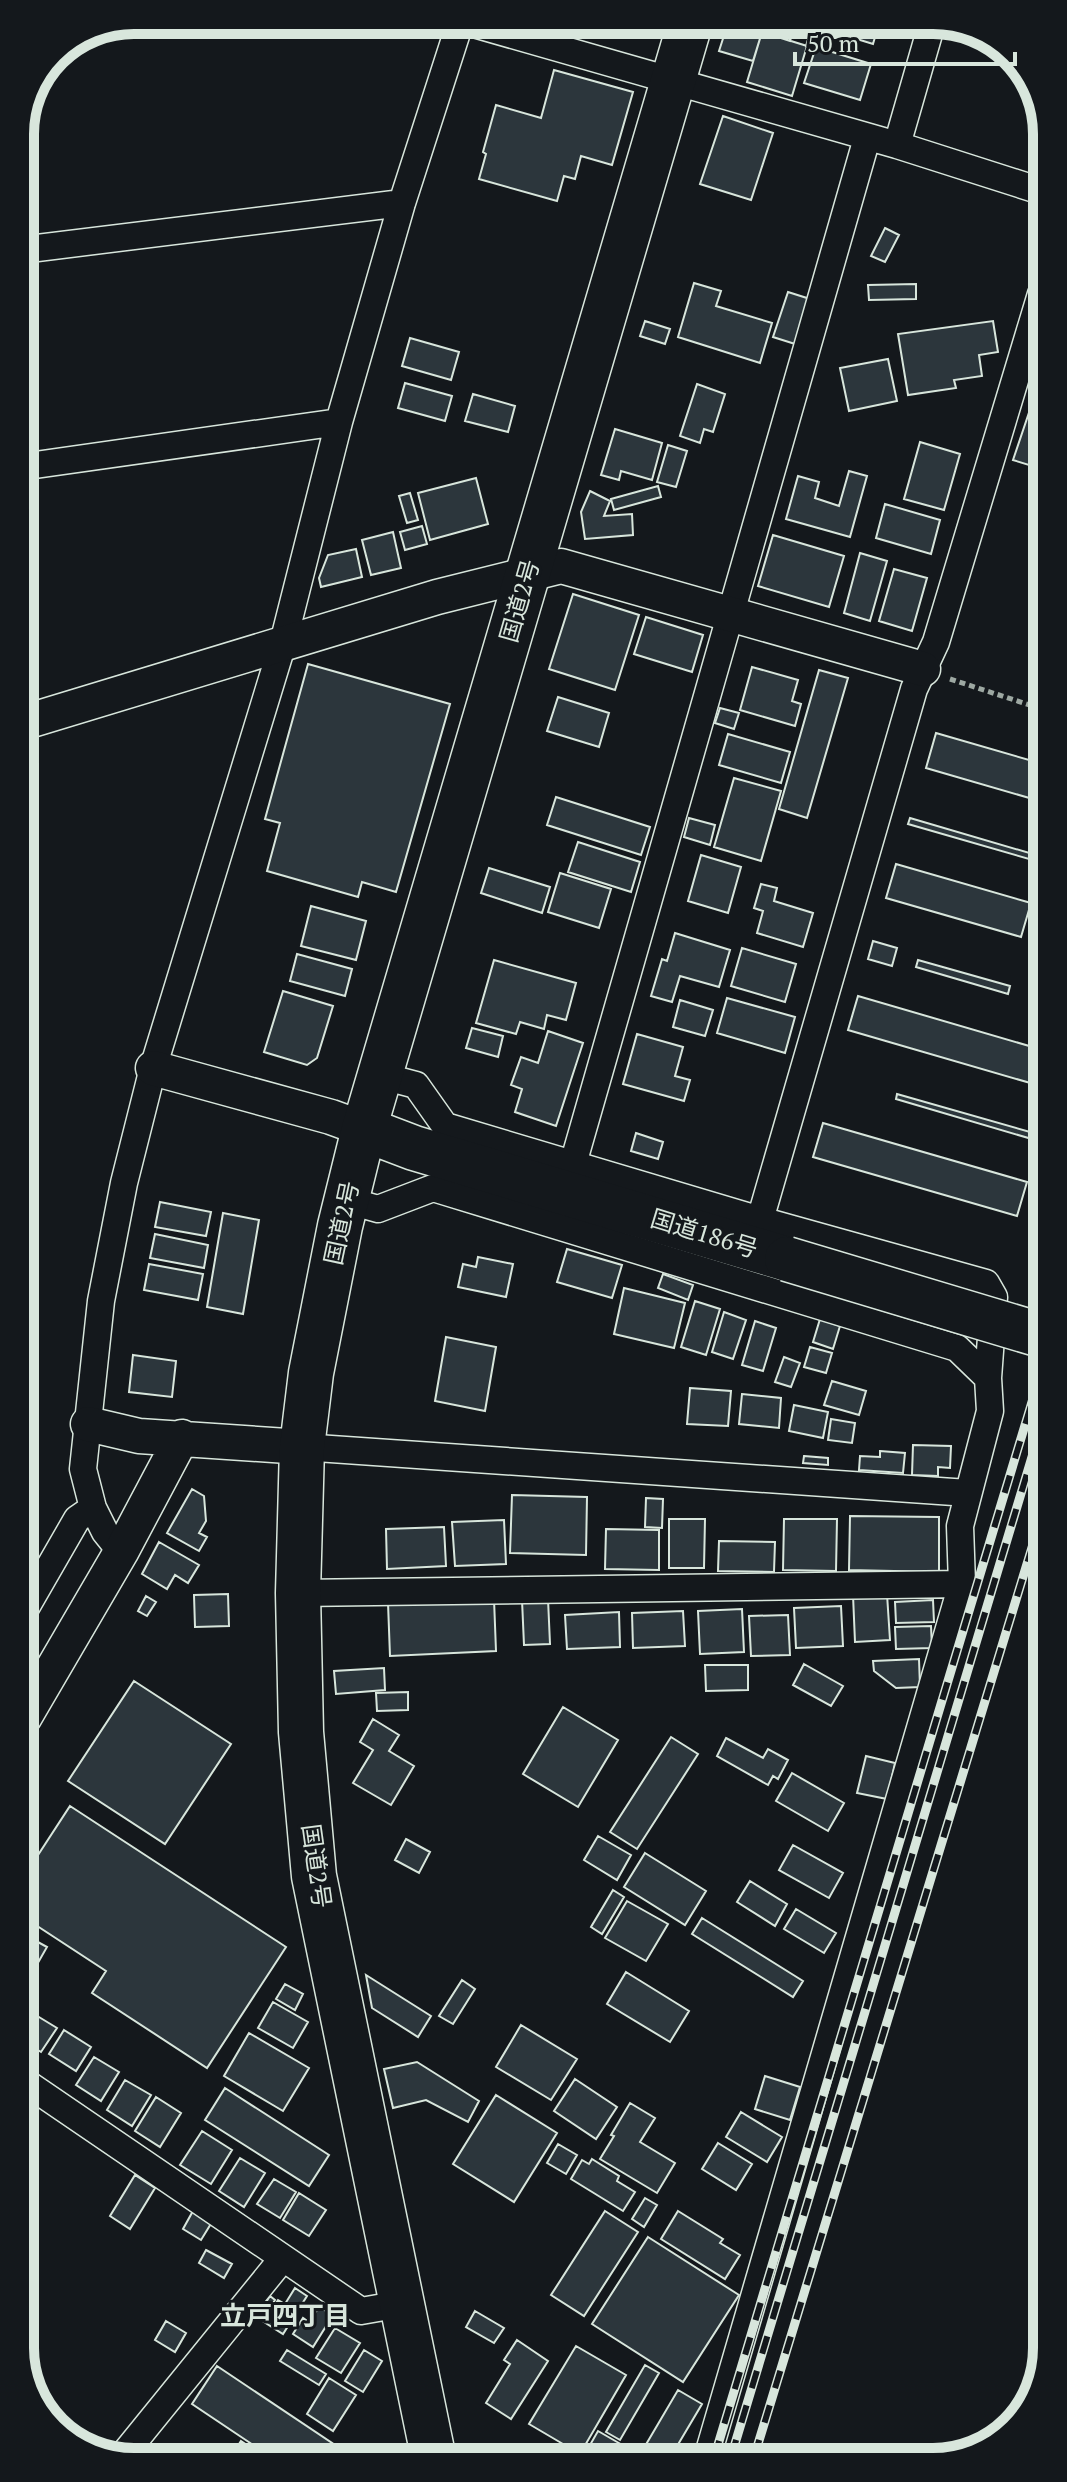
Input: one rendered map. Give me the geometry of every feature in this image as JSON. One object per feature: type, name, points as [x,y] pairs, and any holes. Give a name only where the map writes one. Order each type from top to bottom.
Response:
[{"type":"highway","name":"国道2号","points":[[431,2448],[314,1876],[301,1732],[298,1593],[302,1447],[311,1373],[346,1200],[364,1129],[687,34]]},
{"type":"highway","name":"国道186号","points":[[364,1129],[414,1148],[1033,1333]]},
{"type":"street","points":[[121,1552],[105,1532],[93,1508],[83,1469],[101,1301],[124,1183],[153,1068],[283,643],[339,422],[402,203],[456,34]]},
{"type":"street","points":[[510,34],[897,145],[1033,188]]},
{"type":"street","points":[[897,145],[929,34]]},
{"type":"street","points":[[573,1164],[867,138]]},
{"type":"street","points":[[34,248],[402,203]]},
{"type":"street","points":[[760,1220],[914,689],[936,642],[1033,321]]},
{"type":"street","points":[[34,465],[339,422]]},
{"type":"street","points":[[34,719],[437,597],[561,566],[923,669]]},
{"type":"street","points":[[153,1068],[364,1129]]},
{"type":"street","points":[[382,1076],[416,1085],[445,1126],[760,1220],[986,1283],[994,1297],[988,1378],[990,1411],[960,1526],[962,1584],[710,2448]]},
{"type":"street","points":[[346,1200],[378,1209],[433,1188],[957,1348],[988,1378]]},
{"type":"street","points":[[88,1424],[139,1436],[968,1493]]},
{"type":"street","points":[[34,1701],[121,1552],[182,1437]]},
{"type":"street","points":[[34,1594],[77,1519],[93,1508]]},
{"type":"street","points":[[298,1593],[962,1584]]},
{"type":"street","points":[[34,2088],[361,2311],[401,2304]]},
{"type":"street","points":[[129,2448],[283,2258]]},
{"type":"path","points":[[923,669],[1033,706]]},
{"type":"building","points":[[724,34],[761,34],[753,61],[719,51]]},
{"type":"building","points":[[761,34],[807,46],[792,96],[747,82]]},
{"type":"building","points":[[768,34],[792,34],[790,41]]},
{"type":"building","points":[[841,34],[876,34],[873,44]]},
{"type":"building","points":[[816,47],[871,64],[860,100],[804,83]]},
{"type":"building","points":[[554,70],[633,92],[612,165],[581,156],[575,179],[564,176],[557,201],[479,179],[496,105],[541,118]]},
{"type":"building","points":[[723,116],[773,133],[751,200],[700,184]]},
{"type":"building","points":[[885,228],[899,235],[885,262],[871,256]]},
{"type":"building","points":[[694,283],[721,291],[716,306],[772,323],[760,363],[678,337]]},
{"type":"building","points":[[916,284],[916,299],[869,300],[868,285]]},
{"type":"building","points":[[788,292],[810,299],[795,344],[773,337]]},
{"type":"building","points":[[645,321],[670,329],[665,344],[640,336]]},
{"type":"building","points":[[993,321],[998,352],[979,355],[982,376],[954,380],[956,388],[908,395],[898,334]]},
{"type":"building","points":[[410,338],[459,352],[451,380],[402,366]]},
{"type":"building","points":[[888,359],[897,401],[849,411],[840,368]]},
{"type":"building","points":[[405,383],[452,396],[445,421],[398,408]]},
{"type":"building","points":[[697,384],[725,394],[713,432],[704,429],[700,443],[680,436]]},
{"type":"building","points":[[473,394],[515,406],[508,432],[465,421]]},
{"type":"building","points":[[1033,401],[1033,466],[1013,460]]},
{"type":"building","points":[[615,429],[662,443],[652,480],[621,471],[619,480],[601,475]]},
{"type":"building","points":[[920,442],[960,454],[944,510],[904,499]]},
{"type":"building","points":[[668,445],[687,451],[676,487],[657,482]]},
{"type":"building","points":[[849,471],[867,476],[850,537],[786,519],[798,476],[819,482],[815,498],[839,506]]},
{"type":"building","points":[[476,478],[488,524],[430,540],[418,493]]},
{"type":"building","points":[[658,486],[661,497],[614,510],[611,499]]},
{"type":"building","points":[[590,491],[610,501],[604,516],[632,514],[633,535],[585,539],[581,512]]},
{"type":"building","points":[[410,493],[418,520],[407,523],[399,496]]},
{"type":"building","points":[[885,504],[940,520],[931,554],[876,538]]},
{"type":"building","points":[[422,526],[427,544],[405,550],[400,532]]},
{"type":"building","points":[[393,532],[401,568],[371,575],[362,540]]},
{"type":"building","points":[[773,535],[844,556],[829,607],[758,586]]},
{"type":"building","points":[[356,549],[362,577],[321,587],[319,578],[328,555]]},
{"type":"building","points":[[860,553],[887,561],[870,621],[844,613]]},
{"type":"building","points":[[894,569],[927,578],[912,631],[879,621]]},
{"type":"building","points":[[573,594],[639,615],[615,690],[549,669]]},
{"type":"building","points":[[646,617],[703,635],[692,672],[634,654]]},
{"type":"building","points":[[308,664],[450,704],[396,892],[362,882],[358,897],[267,871],[280,823],[265,819]]},
{"type":"building","points":[[752,667],[798,680],[792,701],[801,704],[795,726],[740,710]]},
{"type":"building","points":[[819,670],[848,678],[807,818],[779,809]]},
{"type":"building","points":[[558,697],[609,713],[599,747],[547,731]]},
{"type":"building","points":[[720,708],[739,713],[734,729],[715,723]]},
{"type":"building","points":[[936,733],[1033,761],[1033,799],[926,768]]},
{"type":"building","points":[[728,734],[790,752],[781,783],[719,765]]},
{"type":"building","points":[[734,778],[781,791],[761,861],[714,847]]},
{"type":"building","points":[[556,797],[650,827],[641,855],[547,825]]},
{"type":"building","points":[[689,818],[715,825],[710,845],[684,837]]},
{"type":"building","points":[[910,818],[1033,854],[1033,860],[908,824]]},
{"type":"building","points":[[578,842],[640,862],[631,892],[568,872]]},
{"type":"building","points":[[701,855],[741,867],[728,913],[688,901]]},
{"type":"building","points":[[896,864],[1031,903],[1021,937],[886,898]]},
{"type":"building","points":[[489,868],[550,887],[542,913],[481,893]]},
{"type":"building","points":[[560,873],[611,889],[599,928],[548,912]]},
{"type":"building","points":[[761,884],[777,888],[774,901],[813,913],[803,947],[757,933],[763,911],[754,908]]},
{"type":"building","points":[[311,906],[366,921],[356,960],[301,946]]},
{"type":"building","points":[[675,933],[730,950],[719,987],[680,976],[672,1002],[651,996],[662,959],[667,961]]},
{"type":"building","points":[[873,941],[897,948],[892,966],[868,959]]},
{"type":"building","points":[[742,948],[796,964],[785,1002],[731,986]]},
{"type":"building","points":[[297,954],[352,969],[345,996],[290,981]]},
{"type":"building","points":[[494,960],[576,983],[566,1020],[547,1015],[544,1029],[520,1022],[516,1034],[476,1023]]},
{"type":"building","points":[[918,960],[1010,986],[1008,994],[916,967]]},
{"type":"building","points":[[283,991],[333,1006],[317,1058],[307,1065],[264,1052]]},
{"type":"building","points":[[858,996],[1033,1047],[1033,1084],[848,1030]]},
{"type":"building","points":[[727,998],[795,1017],[785,1053],[717,1033]]},
{"type":"building","points":[[680,1000],[713,1010],[705,1036],[673,1027]]},
{"type":"building","points":[[472,1028],[503,1036],[498,1057],[466,1048]]},
{"type":"building","points":[[548,1031],[583,1043],[556,1126],[515,1112],[522,1089],[511,1085],[521,1057],[538,1063]]},
{"type":"building","points":[[637,1034],[683,1047],[675,1076],[690,1080],[684,1101],[623,1084]]},
{"type":"building","points":[[897,1094],[1033,1133],[1033,1139],[896,1099]]},
{"type":"building","points":[[823,1123],[1027,1182],[1017,1216],[813,1157]]},
{"type":"building","points":[[636,1133],[663,1142],[658,1159],[631,1151]]},
{"type":"building","points":[[160,1202],[211,1212],[206,1236],[155,1227]]},
{"type":"building","points":[[223,1213],[259,1220],[243,1314],[207,1307]]},
{"type":"building","points":[[155,1234],[208,1245],[204,1268],[150,1258]]},
{"type":"building","points":[[567,1249],[622,1265],[612,1298],[557,1282]]},
{"type":"building","points":[[478,1257],[513,1264],[506,1297],[458,1287],[463,1264],[476,1267]]},
{"type":"building","points":[[149,1264],[203,1274],[198,1300],[144,1290]]},
{"type":"building","points":[[663,1274],[693,1285],[688,1300],[658,1288]]},
{"type":"building","points":[[624,1288],[685,1303],[674,1348],[614,1334]]},
{"type":"building","points":[[695,1301],[720,1309],[706,1355],[681,1347]]},
{"type":"building","points":[[724,1312],[746,1320],[733,1359],[712,1352]]},
{"type":"building","points":[[820,1319],[840,1326],[833,1349],[813,1342]]},
{"type":"building","points":[[755,1321],[776,1328],[763,1371],[742,1365]]},
{"type":"building","points":[[446,1337],[496,1347],[485,1411],[435,1401]]},
{"type":"building","points":[[810,1347],[832,1353],[826,1373],[804,1367]]},
{"type":"building","points":[[133,1355],[176,1361],[172,1397],[129,1392]]},
{"type":"building","points":[[784,1357],[800,1363],[791,1387],[775,1382]]},
{"type":"building","points":[[832,1381],[866,1391],[859,1415],[824,1405]]},
{"type":"building","points":[[690,1388],[731,1391],[728,1426],[687,1424]]},
{"type":"building","points":[[742,1394],[781,1398],[779,1428],[739,1424]]},
{"type":"building","points":[[794,1405],[828,1412],[823,1438],[789,1431]]},
{"type":"building","points":[[831,1419],[855,1423],[852,1443],[828,1440]]},
{"type":"building","points":[[913,1445],[951,1446],[950,1468],[938,1467],[938,1476],[912,1475]]},
{"type":"building","points":[[880,1451],[905,1453],[903,1473],[859,1470],[860,1456],[880,1457]]},
{"type":"building","points":[[804,1456],[828,1458],[828,1465],[803,1463]]},
{"type":"building","points":[[192,1489],[204,1496],[206,1521],[199,1533],[207,1537],[199,1551],[167,1533]]},
{"type":"building","points":[[512,1495],[587,1497],[586,1555],[510,1553]]},
{"type":"building","points":[[646,1498],[663,1499],[662,1528],[645,1527]]},
{"type":"building","points":[[850,1516],[939,1517],[939,1572],[849,1570]]},
{"type":"building","points":[[669,1519],[705,1519],[704,1568],[669,1568]]},
{"type":"building","points":[[784,1519],[837,1519],[836,1571],[783,1570]]},
{"type":"building","points":[[504,1520],[506,1564],[455,1566],[452,1522]]},
{"type":"building","points":[[444,1527],[446,1566],[387,1569],[386,1529]]},
{"type":"building","points":[[606,1529],[659,1530],[659,1570],[605,1569]]},
{"type":"building","points":[[719,1541],[775,1542],[774,1572],[718,1571]]},
{"type":"building","points":[[159,1542],[199,1565],[188,1583],[175,1575],[167,1589],[142,1574]]},
{"type":"building","points":[[228,1594],[229,1626],[195,1627],[194,1595]]},
{"type":"building","points":[[887,1594],[890,1640],[855,1642],[853,1595]]},
{"type":"building","points":[[146,1596],[156,1602],[147,1616],[138,1611]]},
{"type":"building","points":[[494,1599],[496,1651],[390,1656],[388,1603]]},
{"type":"building","points":[[548,1599],[550,1644],[524,1645],[522,1600]]},
{"type":"building","points":[[933,1600],[934,1622],[896,1623],[895,1602]]},
{"type":"building","points":[[841,1606],[843,1646],[796,1648],[794,1608]]},
{"type":"building","points":[[742,1609],[744,1652],[700,1654],[698,1611]]},
{"type":"building","points":[[683,1611],[685,1646],[633,1648],[632,1613]]},
{"type":"building","points":[[619,1612],[620,1647],[567,1649],[565,1615]]},
{"type":"building","points":[[788,1615],[790,1655],[751,1656],[749,1616]]},
{"type":"building","points":[[931,1626],[932,1648],[896,1649],[895,1627]]},
{"type":"building","points":[[919,1659],[920,1687],[896,1688],[874,1671],[873,1661]]},
{"type":"building","points":[[804,1664],[843,1686],[831,1706],[793,1685]]},
{"type":"building","points":[[705,1665],[748,1665],[748,1690],[706,1691]]},
{"type":"building","points":[[384,1668],[385,1690],[336,1694],[334,1671]]},
{"type":"building","points":[[134,1681],[231,1744],[165,1844],[68,1781]]},
{"type":"building","points":[[408,1692],[408,1710],[377,1711],[376,1693]]},
{"type":"building","points":[[563,1707],[618,1740],[578,1807],[523,1774]]},
{"type":"building","points":[[373,1719],[399,1735],[389,1751],[414,1766],[391,1805],[353,1783],[373,1750],[360,1742]]},
{"type":"building","points":[[671,1737],[698,1754],[637,1849],[610,1832]]},
{"type":"building","points":[[726,1738],[763,1758],[768,1749],[788,1760],[778,1779],[773,1776],[768,1785],[717,1756]]},
{"type":"building","points":[[866,1756],[895,1763],[887,1799],[857,1793]]},
{"type":"building","points":[[792,1773],[844,1803],[828,1831],[776,1801]]},
{"type":"building","points":[[70,1806],[286,1947],[207,2068],[92,1993],[106,1971],[34,1924],[34,1861]]},
{"type":"building","points":[[598,1836],[631,1855],[617,1880],[584,1860]]},
{"type":"building","points":[[406,1839],[430,1852],[419,1873],[395,1860]]},
{"type":"building","points":[[793,1845],[843,1873],[829,1898],[779,1870]]},
{"type":"building","points":[[645,1853],[706,1891],[685,1925],[624,1887]]},
{"type":"building","points":[[750,1881],[787,1904],[775,1926],[737,1902]]},
{"type":"building","points":[[613,1890],[624,1897],[602,1934],[591,1927]]},
{"type":"building","points":[[627,1901],[668,1924],[646,1961],[605,1938]]},
{"type":"building","points":[[796,1909],[836,1933],[824,1953],[784,1929]]},
{"type":"building","points":[[702,1918],[803,1981],[793,1997],[692,1934]]},
{"type":"building","points":[[34,1940],[47,1947],[34,1970]]},
{"type":"building","points":[[626,1972],[689,2011],[670,2042],[607,2004]]},
{"type":"building","points":[[366,1975],[431,2016],[418,2037],[372,2008]]},
{"type":"building","points":[[462,1980],[475,1989],[453,2024],[439,2016]]},
{"type":"building","points":[[285,1984],[303,1994],[295,2010],[276,1999]]},
{"type":"building","points":[[273,2002],[308,2022],[293,2048],[258,2028]]},
{"type":"building","points":[[34,2014],[57,2028],[41,2052],[34,2048]]},
{"type":"building","points":[[521,2025],[577,2059],[551,2100],[496,2067]]},
{"type":"building","points":[[64,2030],[91,2047],[76,2071],[49,2054]]},
{"type":"building","points":[[249,2033],[309,2068],[283,2111],[224,2076]]},
{"type":"building","points":[[94,2057],[119,2072],[101,2101],[76,2085]]},
{"type":"building","points":[[417,2062],[479,2101],[468,2122],[426,2100],[393,2108],[384,2069]]},
{"type":"building","points":[[765,2076],[800,2087],[790,2120],[755,2109]]},
{"type":"building","points":[[575,2079],[617,2107],[596,2139],[554,2111]]},
{"type":"building","points":[[125,2080],[151,2095],[132,2126],[107,2110]]},
{"type":"building","points":[[225,2088],[329,2155],[309,2186],[205,2120]]},
{"type":"building","points":[[496,2095],[557,2133],[514,2202],[453,2164]]},
{"type":"building","points":[[156,2097],[181,2113],[160,2147],[135,2131]]},
{"type":"building","points":[[630,2103],[655,2118],[640,2142],[675,2163],[657,2193],[600,2159]]},
{"type":"building","points":[[741,2112],[782,2137],[767,2162],[726,2137]]},
{"type":"building","points":[[202,2131],[232,2150],[211,2184],[180,2165]]},
{"type":"building","points":[[718,2143],[752,2164],[736,2190],[702,2169]]},
{"type":"building","points":[[558,2144],[577,2155],[566,2174],[547,2163]]},
{"type":"building","points":[[240,2158],[265,2173],[244,2207],[219,2191]]},
{"type":"building","points":[[592,2159],[619,2176],[617,2181],[635,2192],[623,2211],[571,2179],[582,2160],[589,2164]]},
{"type":"building","points":[[135,2175],[155,2188],[130,2229],[110,2216]]},
{"type":"building","points":[[274,2179],[296,2192],[280,2218],[257,2204]]},
{"type":"building","points":[[299,2193],[326,2210],[309,2236],[283,2220]]},
{"type":"building","points":[[645,2198],[657,2205],[644,2227],[632,2219]]},
{"type":"building","points":[[193,2211],[212,2222],[201,2240],[183,2229]]},
{"type":"building","points":[[605,2211],[638,2232],[584,2316],[551,2295]]},
{"type":"building","points":[[678,2211],[723,2239],[720,2243],[740,2255],[725,2279],[661,2239]]},
{"type":"building","points":[[648,2237],[739,2295],[683,2382],[592,2324]]},
{"type":"building","points":[[206,2250],[232,2264],[224,2278],[199,2263]]},
{"type":"building","points":[[295,2288],[307,2296],[283,2334],[264,2322],[278,2300],[285,2304]]},
{"type":"building","points":[[270,2296],[275,2300],[263,2319],[257,2316]]},
{"type":"building","points":[[319,2307],[333,2315],[313,2347],[293,2334],[303,2318],[309,2322]]},
{"type":"building","points":[[475,2311],[504,2328],[494,2343],[466,2327]]},
{"type":"building","points":[[166,2321],[186,2333],[175,2352],[155,2340]]},
{"type":"building","points":[[335,2328],[360,2343],[341,2373],[316,2358]]},
{"type":"building","points":[[517,2340],[548,2361],[511,2419],[486,2403],[510,2364],[504,2360]]},
{"type":"building","points":[[576,2346],[626,2375],[583,2448],[570,2448],[529,2424]]},
{"type":"building","points":[[287,2350],[326,2374],[319,2385],[280,2361]]},
{"type":"building","points":[[364,2350],[382,2361],[363,2392],[345,2381]]},
{"type":"building","points":[[645,2365],[659,2373],[620,2440],[606,2432]]},
{"type":"building","points":[[217,2366],[340,2448],[258,2448],[192,2404]]},
{"type":"building","points":[[329,2378],[356,2395],[333,2431],[307,2414]]},
{"type":"building","points":[[678,2390],[702,2404],[676,2448],[644,2448]]},
{"type":"building","points":[[598,2431],[628,2448],[588,2448]]},
{"type":"building","points":[[241,2441],[252,2448],[237,2448]]},
{"type":"railway","points":[[717,2448],[1033,1399]]},
{"type":"railway","points":[[734,2448],[1033,1454]]},
{"type":"railway","points":[[757,2448],[1033,1544]]},
{"type":"wall","points":[[807,46],[811,34]]},
{"type":"district","name":"立戸四丁目","points":[[285,2316]]}]
